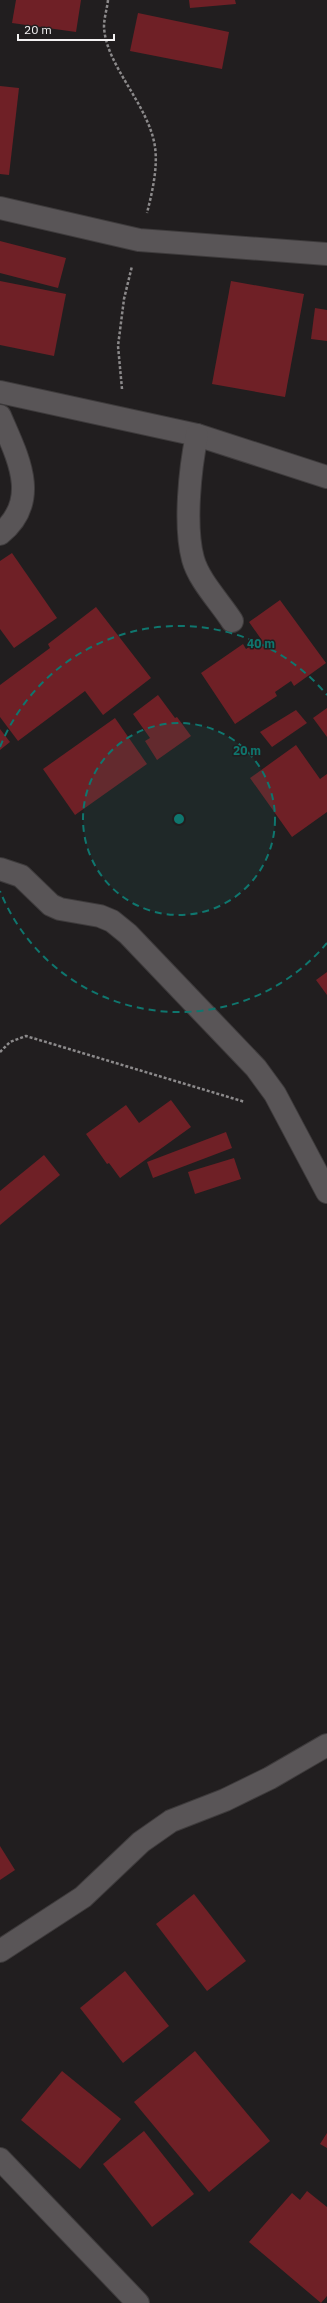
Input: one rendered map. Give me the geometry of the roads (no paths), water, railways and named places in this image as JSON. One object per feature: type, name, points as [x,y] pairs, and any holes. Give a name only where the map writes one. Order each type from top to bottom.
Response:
[{"type":"street","points":[[0,208],[139,240],[327,254]]},
{"type":"street","points":[[0,392],[197,435],[327,477]]},
{"type":"street","points":[[0,416],[20,466],[25,487],[20,509],[10,526],[0,534]]},
{"type":"street","points":[[197,435],[191,461],[190,494],[190,527],[194,559],[205,581],[232,621]]},
{"type":"street","points":[[0,869],[20,876],[52,905],[60,909],[100,916],[112,921],[128,934],[256,1068],[275,1094],[327,1192]]},
{"type":"street","points":[[0,1951],[83,1898],[141,1842],[171,1821],[225,1800],[270,1778],[327,1745]]},
{"type":"street","points":[[1,2163],[138,2303]]}]
